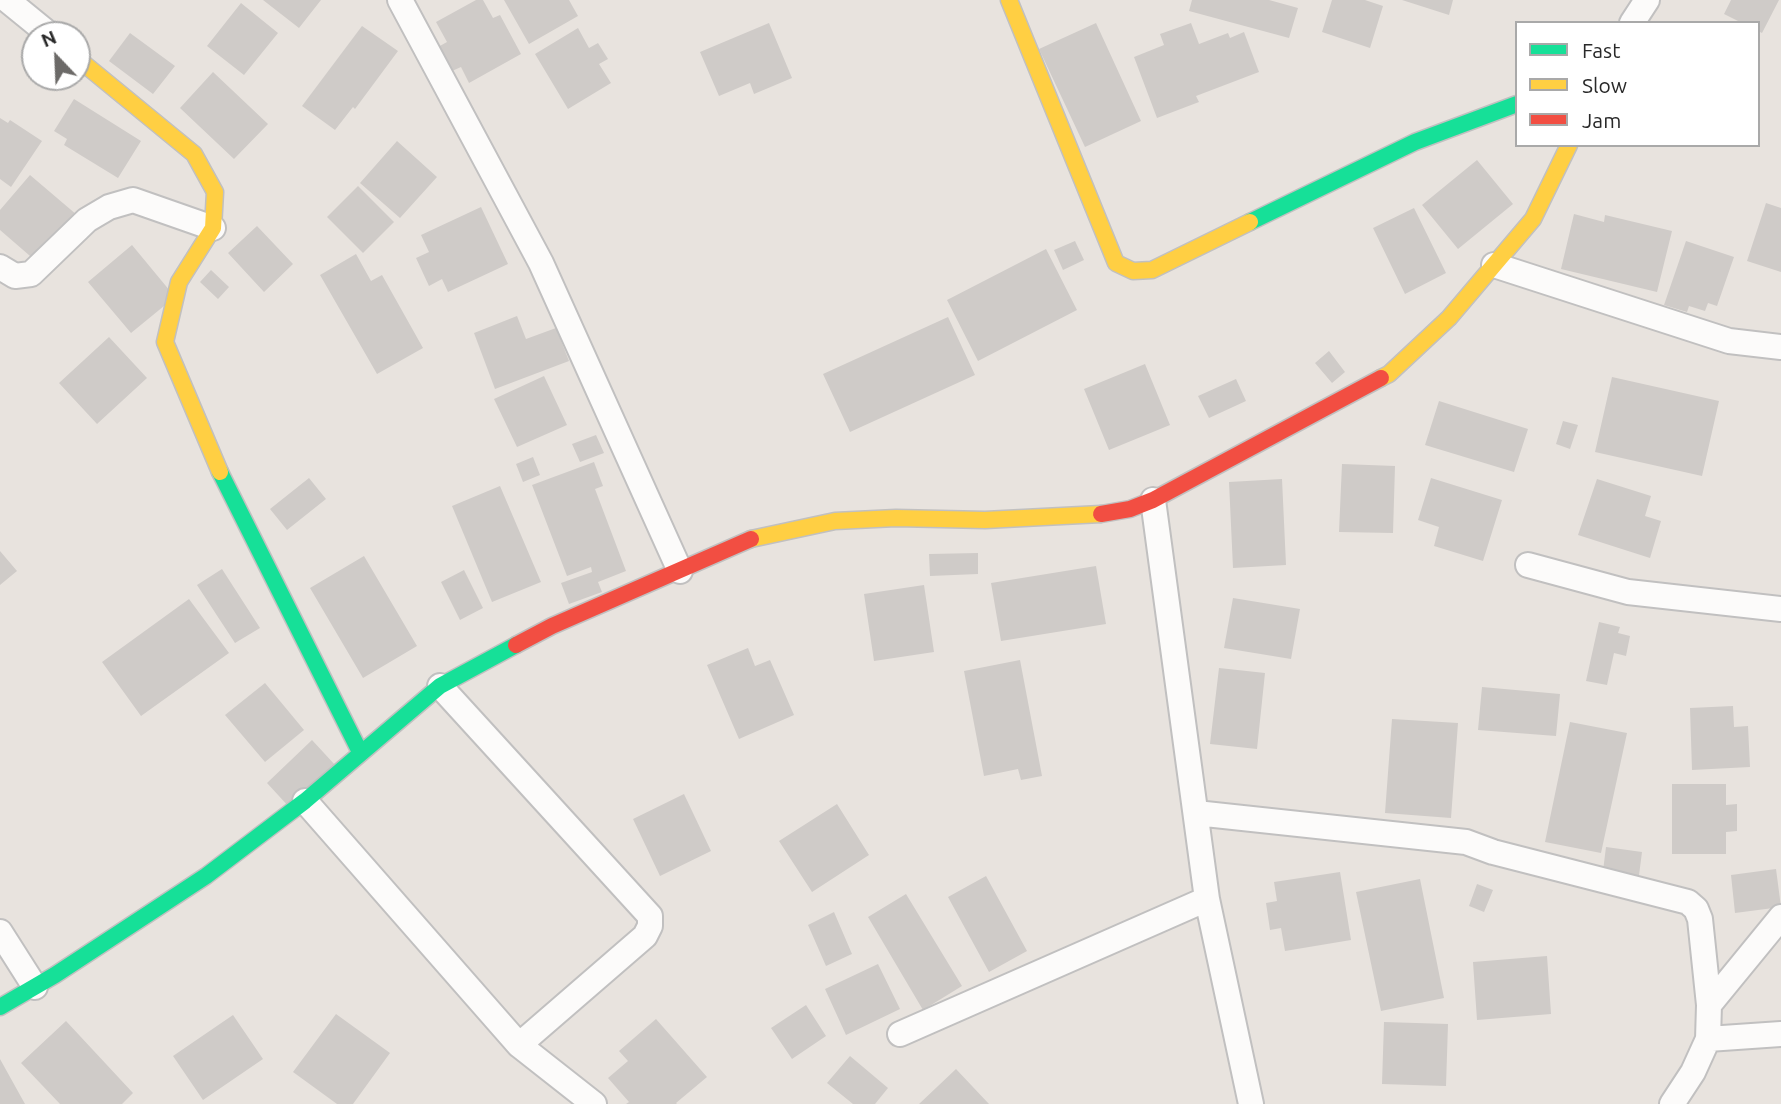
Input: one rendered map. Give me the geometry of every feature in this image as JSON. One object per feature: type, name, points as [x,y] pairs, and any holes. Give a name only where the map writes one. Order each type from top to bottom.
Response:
[{"type":"street","points":[[7,0],[33,21]]},
{"type":"street","points":[[400,0],[541,263],[680,570]]},
{"type":"street","points":[[1009,0],[1116,263],[1133,271],[1152,270],[1416,142],[1515,105]]},
{"type":"street","points":[[1633,21],[1647,0]]},
{"type":"street","points":[[91,69],[194,154],[215,191],[213,228],[179,282],[165,342],[224,482],[360,752]]},
{"type":"street","points":[[0,1007],[206,876],[305,801],[440,686],[552,626],[756,537],[835,522],[896,518],[985,520],[1098,514],[1130,509],[1153,500],[1389,374],[1449,318],[1534,219],[1568,147]]},
{"type":"street","points":[[0,267],[15,276],[31,274],[87,220],[109,207],[133,200],[213,228]]},
{"type":"street","points":[[1494,265],[1729,341],[1781,347]]},
{"type":"street","points":[[1153,500],[1207,899],[1251,1104]]},
{"type":"street","points":[[1528,565],[1628,592],[1781,609]]},
{"type":"street","points":[[440,686],[650,916],[650,926],[645,936],[519,1045]]},
{"type":"street","points":[[305,801],[519,1045],[594,1104]]},
{"type":"street","points":[[1196,813],[1466,842],[1493,852],[1688,902],[1696,909],[1700,919],[1709,1005],[1708,1039],[1693,1072],[1672,1104]]},
{"type":"street","points":[[900,1034],[1207,899]]},
{"type":"street","points":[[1709,1005],[1781,917]]},
{"type":"street","points":[[0,932],[35,987]]},
{"type":"street","points":[[1708,1039],[1781,1034]]},
{"type":"building","points":[[263,0],[321,0],[299,28]]},
{"type":"building","points":[[476,0],[483,0],[493,18],[500,15],[521,54],[469,83],[461,67],[452,71],[438,47],[447,42],[436,22]]},
{"type":"building","points":[[504,0],[569,0],[578,16],[529,44]]},
{"type":"building","points":[[1192,0],[1269,0],[1298,8],[1289,38],[1189,11]]},
{"type":"building","points":[[1332,0],[1365,0],[1383,6],[1370,48],[1322,32]]},
{"type":"building","points":[[1402,0],[1453,0],[1449,15]]},
{"type":"building","points":[[1731,0],[1779,0],[1762,33],[1760,21],[1738,21],[1724,14]]},
{"type":"building","points":[[241,3],[278,33],[244,75],[207,46]]},
{"type":"building","points":[[769,23],[792,78],[754,94],[750,83],[719,96],[700,52]]},
{"type":"building","points":[[1096,23],[1141,121],[1085,147],[1039,49]]},
{"type":"building","points":[[1191,23],[1199,44],[1228,33],[1230,38],[1244,32],[1259,72],[1196,96],[1199,102],[1157,118],[1134,57],[1164,45],[1160,34]]},
{"type":"building","points":[[362,26],[398,51],[355,109],[353,107],[335,130],[302,106]]},
{"type":"building","points":[[578,28],[589,48],[598,43],[608,59],[599,64],[611,83],[568,109],[535,54]]},
{"type":"building","points":[[130,33],[175,66],[153,94],[109,61]]},
{"type":"building","points":[[213,72],[268,124],[234,159],[180,108]]},
{"type":"building","points":[[74,99],[141,141],[118,178],[64,145],[67,139],[54,131]]},
{"type":"building","points":[[0,118],[8,123],[10,120],[42,141],[11,187],[0,179]]},
{"type":"building","points":[[397,141],[437,177],[400,218],[360,183]]},
{"type":"building","points":[[1477,160],[1513,204],[1458,249],[1422,205]]},
{"type":"building","points":[[30,175],[77,215],[37,262],[0,230],[0,210]]},
{"type":"building","points":[[358,186],[394,222],[363,253],[327,217]]},
{"type":"building","points":[[1766,203],[1781,208],[1781,272],[1747,261]]},
{"type":"building","points":[[481,207],[508,264],[448,292],[442,279],[429,286],[416,258],[429,252],[421,235]]},
{"type":"building","points":[[1414,208],[1446,273],[1405,294],[1373,228]]},
{"type":"building","points":[[1574,214],[1604,222],[1605,215],[1672,231],[1657,292],[1561,269]]},
{"type":"building","points":[[257,226],[293,264],[264,292],[228,253]]},
{"type":"building","points":[[1075,241],[1084,260],[1063,270],[1054,250]]},
{"type":"building","points":[[1686,241],[1734,257],[1717,306],[1708,303],[1705,311],[1689,306],[1687,312],[1664,305]]},
{"type":"building","points":[[132,245],[175,297],[131,333],[88,282]]},
{"type":"building","points":[[1046,249],[1077,310],[978,361],[947,300]]},
{"type":"building","points":[[356,254],[371,281],[382,275],[423,348],[377,374],[320,275]]},
{"type":"building","points":[[211,270],[229,287],[218,299],[200,282]]},
{"type":"building","points":[[517,316],[526,339],[556,328],[569,361],[495,389],[474,333]]},
{"type":"building","points":[[948,317],[975,375],[850,432],[823,374]]},
{"type":"building","points":[[109,337],[147,378],[97,424],[59,383]]},
{"type":"building","points":[[1329,351],[1345,372],[1332,383],[1315,363]]},
{"type":"building","points":[[1145,364],[1170,425],[1109,450],[1084,389]]},
{"type":"building","points":[[544,376],[567,425],[517,447],[494,399]]},
{"type":"building","points":[[1612,377],[1719,401],[1702,476],[1595,452]]},
{"type":"building","points":[[1236,379],[1246,401],[1209,418],[1198,396]]},
{"type":"building","points":[[1439,401],[1528,429],[1514,472],[1425,445]]},
{"type":"building","points":[[1563,421],[1578,425],[1570,449],[1556,444]]},
{"type":"building","points":[[596,435],[604,453],[580,462],[572,444]]},
{"type":"building","points":[[533,457],[540,475],[523,482],[516,464]]},
{"type":"building","points":[[594,462],[603,486],[595,489],[626,571],[598,582],[602,592],[569,604],[561,583],[592,572],[591,567],[567,576],[532,485]]},
{"type":"building","points":[[1342,464],[1395,466],[1393,533],[1339,532]]},
{"type":"building","points":[[309,478],[326,499],[287,530],[270,509]]},
{"type":"building","points":[[1431,478],[1502,500],[1483,561],[1434,546],[1439,527],[1418,520]]},
{"type":"building","points":[[1282,479],[1286,565],[1233,568],[1229,482]]},
{"type":"building","points":[[1597,479],[1651,496],[1645,516],[1661,521],[1650,558],[1578,535]]},
{"type":"building","points":[[500,486],[541,582],[492,602],[452,506]]},
{"type":"building","points":[[0,551],[17,571],[0,585]]},
{"type":"building","points":[[978,553],[978,574],[930,576],[929,554]]},
{"type":"building","points":[[364,556],[417,646],[363,678],[310,588]]},
{"type":"building","points":[[1096,566],[1106,624],[1001,641],[991,583]]},
{"type":"building","points":[[222,569],[260,628],[235,643],[197,585]]},
{"type":"building","points":[[464,570],[483,608],[460,620],[441,582]]},
{"type":"building","points":[[924,585],[934,652],[874,661],[864,594]]},
{"type":"building","points":[[1233,598],[1300,609],[1291,659],[1224,648]]},
{"type":"building","points":[[189,599],[229,653],[141,716],[102,662]]},
{"type":"building","points":[[1599,622],[1620,627],[1618,633],[1630,636],[1626,656],[1614,653],[1607,685],[1586,681]]},
{"type":"building","points":[[748,648],[755,666],[770,660],[794,715],[739,739],[707,665]]},
{"type":"building","points":[[1020,660],[1042,776],[1021,780],[1018,769],[984,776],[964,671]]},
{"type":"building","points":[[1219,668],[1265,673],[1257,749],[1210,744]]},
{"type":"building","points":[[265,683],[304,730],[265,762],[225,715]]},
{"type":"building","points":[[1482,687],[1560,694],[1556,736],[1478,730]]},
{"type":"building","points":[[1733,706],[1734,727],[1748,726],[1750,767],[1692,770],[1690,708]]},
{"type":"building","points":[[1392,719],[1458,723],[1451,818],[1385,813]]},
{"type":"building","points":[[1570,722],[1627,733],[1601,853],[1545,842]]},
{"type":"building","points":[[312,740],[336,766],[290,808],[267,783]]},
{"type":"building","points":[[1672,784],[1726,784],[1726,805],[1737,804],[1737,831],[1726,832],[1726,854],[1672,854]]},
{"type":"building","points":[[684,794],[711,851],[660,876],[633,819]]},
{"type":"building","points":[[837,804],[869,855],[812,892],[779,841]]},
{"type":"building","points":[[1606,847],[1642,852],[1638,883],[1602,879]]},
{"type":"building","points":[[1776,869],[1781,907],[1735,913],[1731,875]]},
{"type":"building","points":[[1340,872],[1351,940],[1285,951],[1281,928],[1270,930],[1266,903],[1277,901],[1274,882]]},
{"type":"building","points":[[986,876],[1027,951],[989,972],[948,897]]},
{"type":"building","points":[[1420,879],[1444,998],[1381,1011],[1356,892]]},
{"type":"building","points":[[1477,884],[1493,890],[1484,912],[1469,906]]},
{"type":"building","points":[[906,894],[962,986],[923,1010],[868,917]]},
{"type":"building","points":[[834,912],[852,954],[826,966],[808,925]]},
{"type":"building","points":[[1547,956],[1551,1014],[1477,1020],[1473,962]]},
{"type":"building","points":[[878,964],[900,1009],[846,1035],[825,989]]},
{"type":"building","points":[[806,1005],[826,1036],[792,1059],[771,1028]]},
{"type":"building","points":[[336,1014],[390,1053],[353,1104],[337,1104],[293,1072]]},
{"type":"building","points":[[233,1015],[263,1059],[203,1100],[173,1056]]},
{"type":"building","points":[[656,1019],[707,1077],[677,1104],[626,1104],[629,1102],[608,1078],[628,1061],[619,1051]]},
{"type":"building","points":[[66,1021],[133,1093],[122,1104],[60,1104],[21,1063]]},
{"type":"building","points":[[1384,1022],[1448,1024],[1446,1086],[1382,1084]]},
{"type":"building","points":[[850,1056],[888,1088],[875,1104],[853,1104],[827,1083]]},
{"type":"building","points":[[0,1059],[25,1104],[0,1104]]},
{"type":"building","points":[[956,1069],[989,1104],[919,1104]]},
{"type":"traffic: fast","points":[[1250,222],[1415,142],[1515,105]]},
{"type":"traffic: fast","points":[[220,472],[360,752]]},
{"type":"traffic: fast","points":[[0,1007],[55,975],[206,876],[305,801],[440,686],[516,645]]},
{"type":"traffic: slow","points":[[1009,0],[1116,263],[1133,271],[1152,270],[1250,222]]},
{"type":"traffic: slow","points":[[91,69],[194,154],[215,192],[213,228],[179,282],[165,342],[220,472]]},
{"type":"traffic: slow","points":[[1381,378],[1389,374],[1449,318],[1533,219],[1568,147]]},
{"type":"traffic: slow","points":[[751,539],[835,521],[896,518],[985,520],[1101,514]]},
{"type":"traffic: jam","points":[[1101,514],[1130,509],[1153,500],[1381,378]]},
{"type":"traffic: jam","points":[[516,645],[552,626],[751,539]]}]
